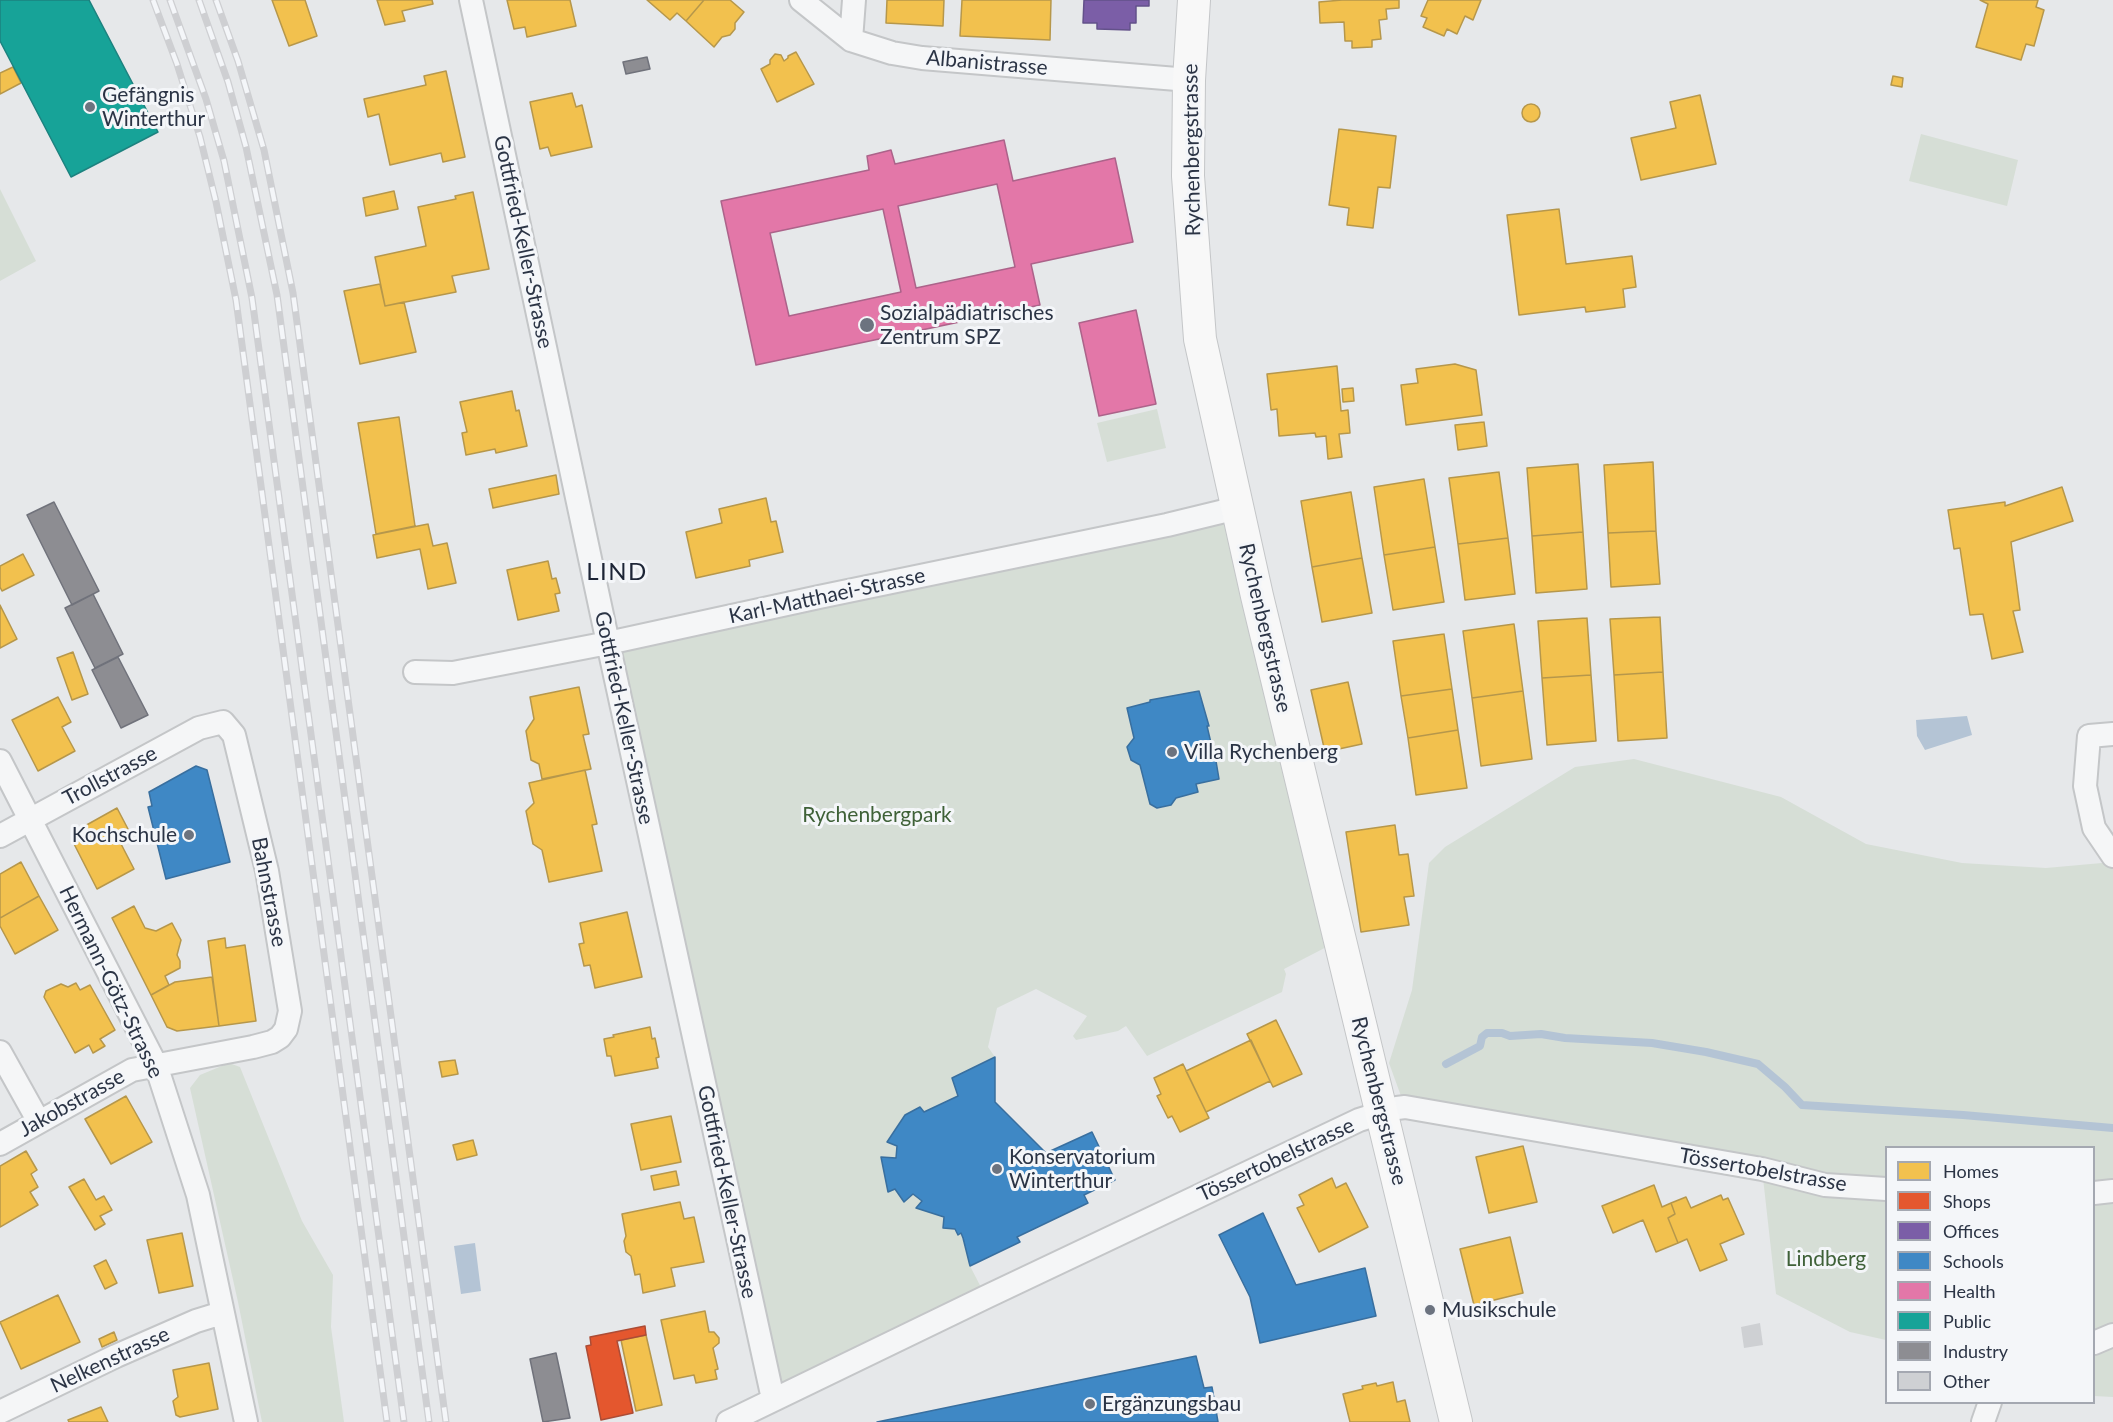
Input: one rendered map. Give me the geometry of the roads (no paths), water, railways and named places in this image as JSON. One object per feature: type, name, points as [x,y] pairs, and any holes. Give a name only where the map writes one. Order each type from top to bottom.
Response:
[{"type":"street","name":"Gottfried-Keller-Strasse","points":[[471,0],[772,1399]]},
{"type":"street","name":"Albanistrasse","points":[[801,0],[851,40],[892,53],[922,58],[1189,81]]},
{"type":"street","points":[[851,40],[854,0]]},
{"type":"street","name":"Rychenbergstrasse","points":[[1194,0],[1189,81],[1188,176],[1200,339],[1236,508],[1456,1422]]},
{"type":"street","name":"Karl-Matthaei-Strasse","points":[[415,672],[453,673],[608,643],[1167,525],[1236,508]]},
{"type":"street","name":"Trollstrasse","points":[[0,836],[199,728],[223,722]]},
{"type":"street","name":"Bahnstrasse","points":[[223,722],[234,735],[267,871],[290,1011],[290,1021],[280,1036],[272,1042],[253,1047]]},
{"type":"street","points":[[2113,734],[2089,736],[2085,786],[2094,828],[2113,856]]},
{"type":"street","name":"Hermann-Götz-Strasse","points":[[0,761],[156,1065],[198,1195],[246,1422]]},
{"type":"street","name":"Jakobstrasse","points":[[0,1144],[132,1070],[253,1047]]},
{"type":"street","points":[[0,1052],[39,1122]]},
{"type":"street","name":"Tössertobelstrasse","points":[[728,1422],[1349,1125],[1382,1112],[1405,1107],[1762,1169],[1825,1185],[1885,1189]]},
{"type":"street","points":[[2095,1193],[2113,1191]]},
{"type":"street","name":"Nelkenstrasse","points":[[0,1412],[116,1356],[196,1321],[222,1313]]},
{"type":"street","points":[[2095,1343],[2113,1335]]},
{"type":"street","points":[[1983,1422],[1989,1404]]},
{"type":"water","points":[[1967,716],[1972,735],[1925,750],[1917,736],[1916,720]]},
{"type":"water","points":[[475,1243],[481,1291],[461,1294],[454,1246]]},
{"type":"waterway","points":[[1446,1064],[1480,1046],[1482,1037],[1487,1033],[1502,1033],[1510,1036],[1541,1034],[1565,1038],[1652,1043],[1758,1064],[1802,1105],[1963,1115],[2113,1128]]},
{"type":"railway","points":[[153,0],[177,64],[200,137],[236,300],[387,1422]]},
{"type":"railway","points":[[170,0],[206,99],[224,161],[252,298],[404,1422]]},
{"type":"railway","points":[[199,0],[228,82],[246,147],[277,295],[429,1422]]},
{"type":"railway","points":[[216,0],[238,61],[264,150],[293,293],[446,1422]]},
{"type":"place","name":"Gefängnis Winterthur","points":[[90,107]]},
{"type":"place","name":"Sozialpädiatrisches Zentrum SPZ","points":[[867,325]]},
{"type":"place","name":"Villa Rychenberg","points":[[1172,752]]},
{"type":"place","name":"Kochschule","points":[[189,835]]},
{"type":"place","name":"Konservatorium Winterthur","points":[[997,1169]]},
{"type":"place","name":"Musikschule","points":[[1430,1310]]},
{"type":"place","name":"Ergänzungsbau","points":[[1090,1404]]},
{"type":"district","name":"LIND","points":[[617,572]]},
{"type":"park label","name":"Rychenbergpark","points":[[877,815]]},
{"type":"park label","name":"Lindberg","points":[[1826,1259]]}]
